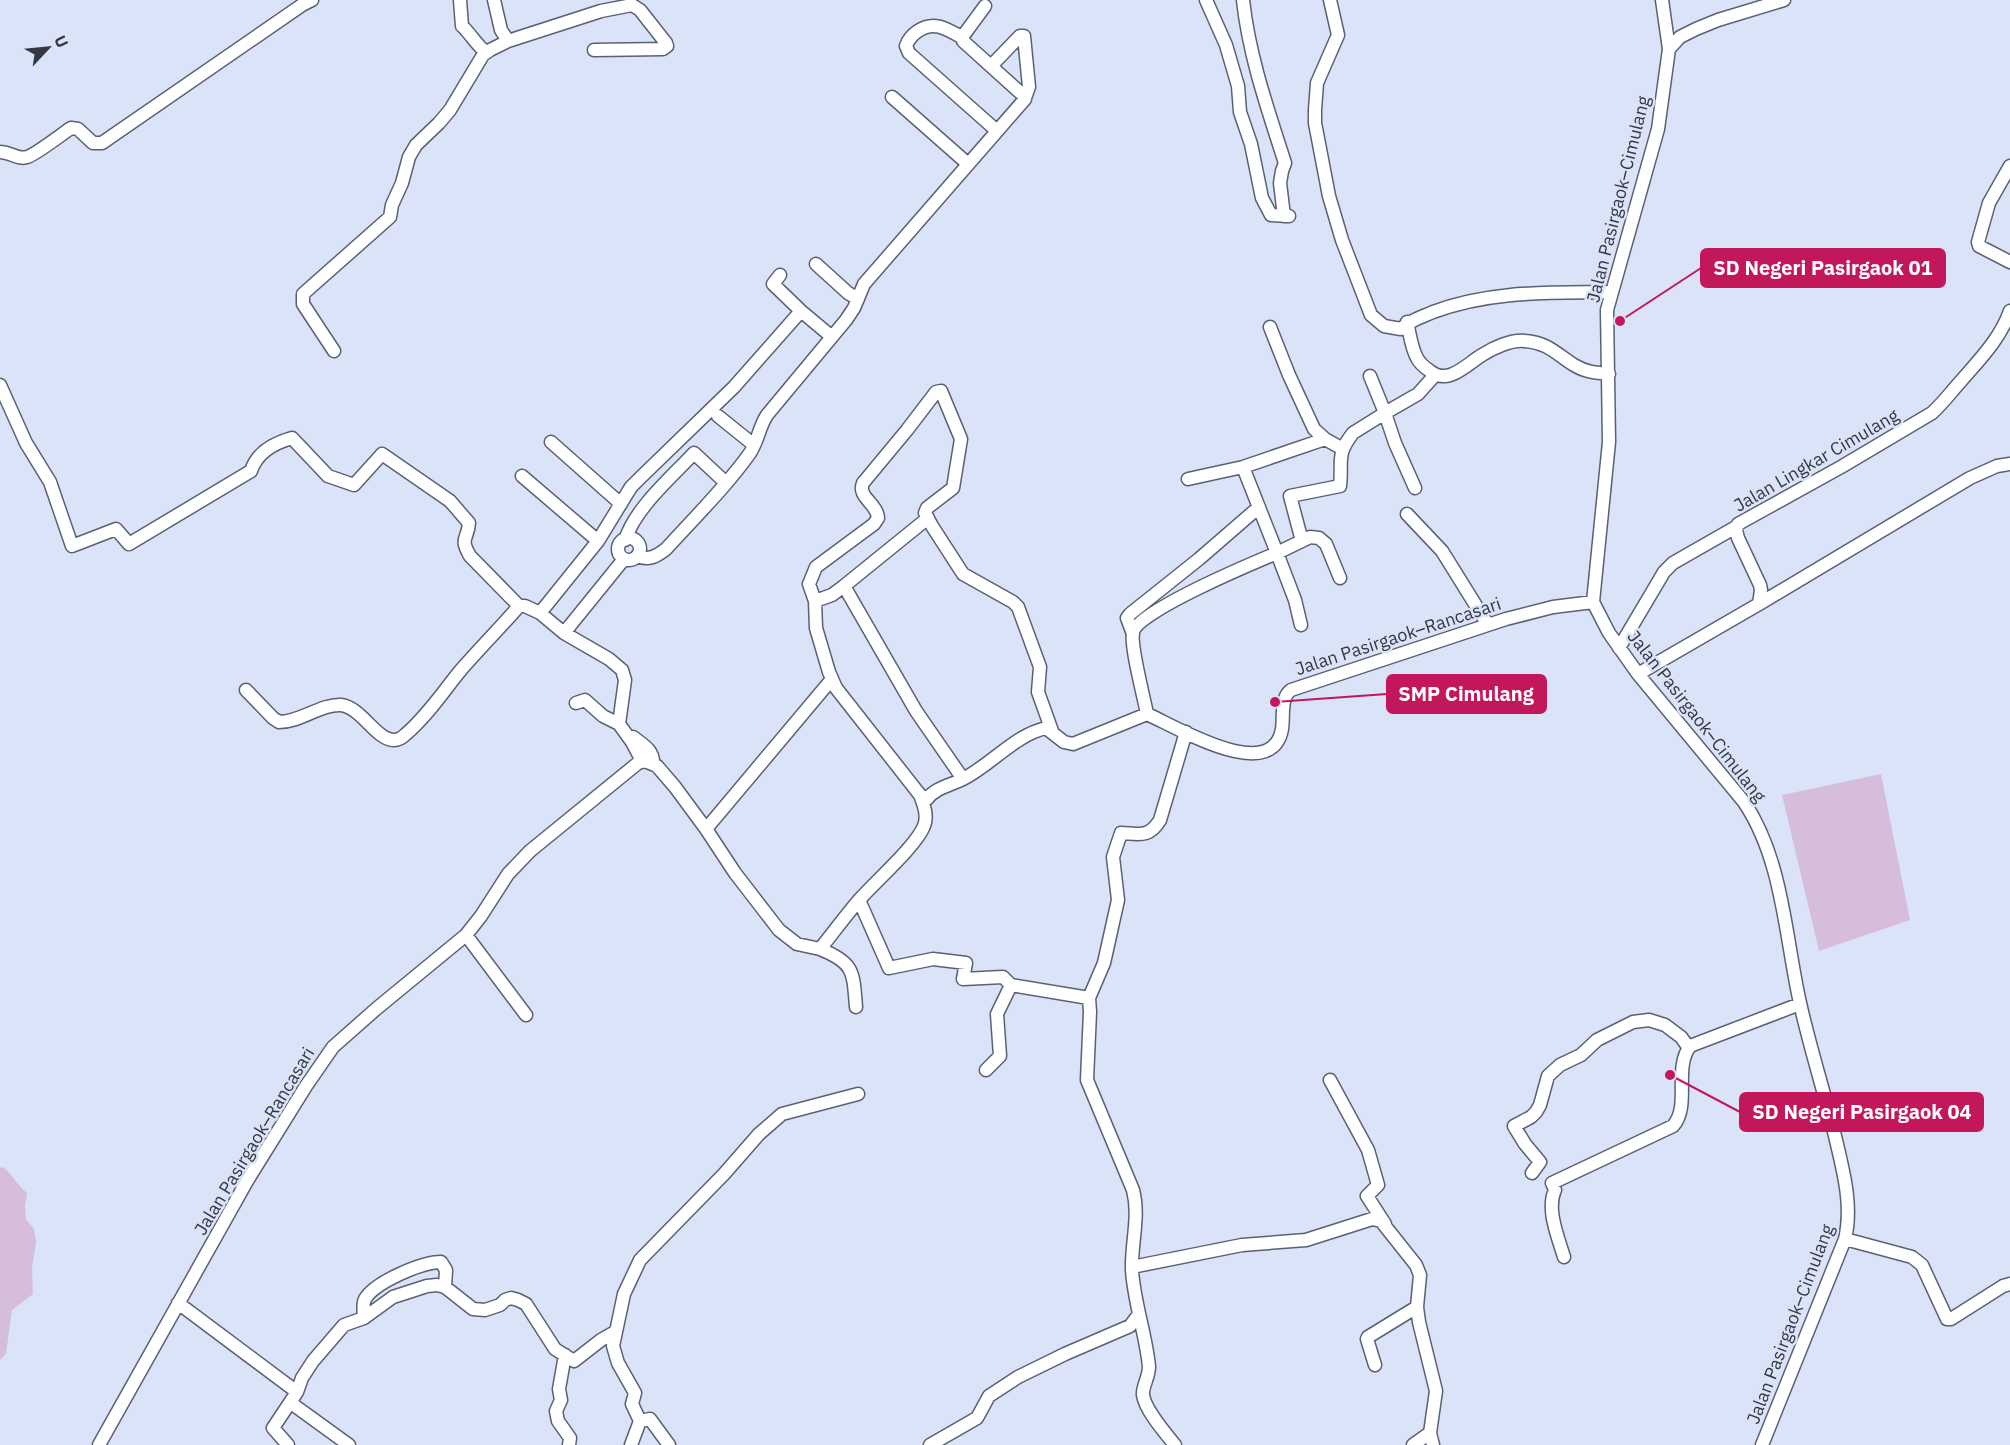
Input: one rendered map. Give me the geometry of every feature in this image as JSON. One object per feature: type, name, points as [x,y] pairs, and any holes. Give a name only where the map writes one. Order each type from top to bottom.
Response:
[{"type":"street","points":[[0,152],[8,152],[17,157],[27,157],[71,128],[78,129],[93,143],[102,143],[312,0]]},
{"type":"street","points":[[460,0],[462,26],[470,32],[476,44],[486,52]]},
{"type":"street","points":[[494,0],[501,30],[508,41]]},
{"type":"street","points":[[1206,0],[1226,45],[1238,86],[1240,112],[1251,144],[1262,198],[1271,215],[1287,216],[1280,183],[1285,163],[1267,111],[1243,0]]},
{"type":"street","points":[[1330,0],[1338,33],[1317,83],[1315,123],[1329,196],[1342,240],[1371,315],[1388,328],[1401,329],[1407,322],[1453,305],[1487,297],[1508,294],[1611,292]]},
{"type":"street","name":"Jalan Pasirgaok–Cimulang","points":[[1662,0],[1669,49],[1663,106],[1607,309],[1609,442],[1593,602],[1619,648],[1638,674],[1744,802],[1756,822],[1774,869],[1800,1004],[1819,1070],[1846,1189],[1850,1215],[1845,1239],[1762,1445]]},
{"type":"street","points":[[1669,49],[1680,37],[1696,29],[1784,0]]},
{"type":"street","points":[[334,351],[303,304],[303,294],[390,218],[392,205],[402,183],[409,157],[416,145],[450,110],[480,58],[486,52],[508,41],[601,11],[632,5],[640,10],[666,42],[663,49],[594,50]]},
{"type":"street","points":[[963,38],[985,6]]},
{"type":"street","points":[[998,131],[909,53],[906,46],[913,34],[930,25],[939,26],[963,38],[963,42],[1025,98]]},
{"type":"street","points":[[637,556],[645,560],[666,549],[725,482],[754,445],[762,422],[767,415],[846,320],[864,284],[1025,98],[1029,87],[1024,36],[1020,36],[991,66]]},
{"type":"street","points":[[892,97],[968,164]]},
{"type":"street","points":[[2010,166],[1989,203],[1977,242],[1979,246],[2010,262]]},
{"type":"street","points":[[816,264],[858,299]]},
{"type":"street","points":[[780,275],[773,284],[832,337]]},
{"type":"street","points":[[540,613],[598,542],[640,478],[734,387],[801,311]]},
{"type":"street","name":"Jalan Lingkar Cimulang","points":[[1759,604],[1760,585],[1738,538],[1736,527],[1743,520],[1841,467],[1932,412],[1988,350],[2003,330],[2010,311]]},
{"type":"street","points":[[1407,322],[1417,358],[1421,365],[1435,375],[1446,376],[1457,373],[1481,355],[1500,346],[1522,340],[1540,343],[1588,372],[1609,374]]},
{"type":"street","points":[[1270,327],[1310,423],[1317,434],[1343,449]]},
{"type":"street","points":[[1302,541],[1290,497],[1340,486],[1339,465],[1343,449],[1353,433],[1418,394],[1435,375]]},
{"type":"street","points":[[1370,376],[1415,488]]},
{"type":"street","points":[[0,385],[26,443],[50,482],[72,546],[116,529],[129,544],[251,471],[254,461],[274,443],[292,438],[328,476],[354,485],[382,454],[450,501],[469,523],[464,541],[470,556],[519,606],[525,606],[540,613],[564,633],[609,658],[622,670],[625,680],[622,728]]},
{"type":"street","points":[[820,950],[859,900],[913,842],[922,830],[926,811],[920,795],[848,706],[831,679],[816,628],[814,602],[809,584],[816,567],[874,524],[878,518],[875,507],[862,494],[861,487],[936,392],[939,391],[943,395],[961,439],[953,486],[926,510],[928,518],[963,574],[1018,607],[1040,667],[1038,692],[1052,731]]},
{"type":"street","points":[[718,416],[754,445]]},
{"type":"street","points":[[1188,479],[1243,467],[1325,440]]},
{"type":"street","points":[[551,442],[621,504]]},
{"type":"street","points":[[625,540],[630,526],[641,511],[694,453],[725,482]]},
{"type":"street","points":[[1638,674],[1970,478],[1997,466],[2010,464]]},
{"type":"street","points":[[1243,467],[1277,553],[1301,625]]},
{"type":"street","points":[[522,476],[598,542]]},
{"type":"street","points":[[920,795],[927,799],[933,792],[963,779],[986,765],[1026,735],[1044,728],[1052,731],[1064,742],[1073,744],[1147,714],[1133,634],[1127,618],[1259,507]]},
{"type":"street","points":[[1407,514],[1442,551],[1488,625]]},
{"type":"street","points":[[814,602],[832,595],[928,518]]},
{"type":"street","points":[[1619,648],[1668,567],[1736,527]]},
{"type":"street","points":[[1133,634],[1140,621],[1176,599],[1314,537],[1324,540],[1340,578]]},
{"type":"street","points":[[631,539],[637,543],[640,550],[631,560],[624,559],[618,550],[620,544],[625,540],[631,539]]},
{"type":"street","points":[[564,633],[624,559]]},
{"type":"street","points":[[844,586],[916,711],[963,779]]},
{"type":"street","name":"Jalan Pasirgaok–Rancasari","points":[[1147,714],[1202,740],[1230,750],[1248,754],[1266,752],[1279,739],[1285,697],[1291,690],[1488,625],[1541,610],[1593,602]]},
{"type":"street","points":[[246,690],[279,722],[342,705],[355,711],[389,739],[398,740],[426,713],[519,606]]},
{"type":"street","points":[[706,829],[831,679]]},
{"type":"street","points":[[576,703],[585,700],[603,716],[622,728],[647,762],[661,770],[779,930],[797,944],[836,956],[849,968],[854,980],[856,1007]]},
{"type":"street","points":[[1175,1445],[1149,1410],[1143,1396],[1149,1376],[1149,1366],[1132,1267],[1135,1242],[1134,1195],[1087,1080],[1089,998],[1104,963],[1118,900],[1113,857],[1121,833],[1143,835],[1153,830],[1160,820],[1186,732]]},
{"type":"street","name":"Jalan Pasirgaok–Rancasari","points":[[99,1445],[247,1181],[333,1047],[466,935],[508,874],[522,859],[647,762]]},
{"type":"street","points":[[859,900],[889,968],[933,959],[966,963],[963,979],[1004,977],[1011,985],[1089,998]]},
{"type":"street","points":[[466,935],[526,1015]]},
{"type":"street","points":[[986,1070],[1000,1056],[997,1014],[1011,985]]},
{"type":"street","points":[[1564,1257],[1554,1224],[1552,1197],[1555,1190],[1552,1183],[1673,1126],[1680,1114],[1683,1065],[1689,1048],[1800,1004]]},
{"type":"street","points":[[1532,1173],[1540,1162],[1514,1126],[1531,1118],[1536,1112],[1548,1076],[1560,1065],[1581,1055],[1597,1040],[1633,1022],[1649,1020],[1665,1025],[1674,1031],[1689,1048]]},
{"type":"street","points":[[1330,1080],[1368,1150],[1378,1185],[1367,1196],[1419,1271],[1417,1306],[1436,1391],[1432,1439],[1413,1445]]},
{"type":"street","points":[[631,1445],[640,1421],[632,1404],[635,1393],[614,1352],[615,1332],[624,1294],[640,1260],[724,1174],[759,1134],[782,1114],[858,1094]]},
{"type":"street","points":[[1132,1267],[1242,1245],[1306,1240],[1372,1219],[1381,1221],[1388,1228]]},
{"type":"street","points":[[1845,1239],[1918,1260],[1947,1319],[1951,1319],[1997,1289],[2010,1284]]},
{"type":"street","points":[[364,1318],[363,1304],[368,1296],[385,1282],[418,1267],[441,1262],[446,1270],[445,1287]]},
{"type":"street","points":[[288,1445],[273,1428],[294,1397],[313,1361],[347,1323],[364,1318],[393,1297],[437,1285],[445,1287],[473,1308],[491,1310],[505,1300],[511,1298],[518,1300],[526,1305],[555,1348],[574,1361],[615,1332]]},
{"type":"street","points":[[178,1303],[349,1445]]},
{"type":"street","points":[[1375,1365],[1368,1337],[1417,1306]]},
{"type":"street","points":[[930,1445],[977,1418],[989,1396],[1018,1377],[1130,1326],[1139,1314]]},
{"type":"street","points":[[565,1355],[559,1389],[561,1400],[556,1411],[558,1421],[569,1436],[569,1445]]},
{"type":"street","points":[[640,1421],[650,1419],[669,1445]]},
{"type":"shaded area","points":[[1881,774],[1910,920],[1819,951],[1782,795]]},
{"type":"shaded area","points":[[3,1167],[27,1193],[26,1219],[34,1229],[36,1242],[32,1268],[33,1294],[12,1310],[6,1354],[0,1360],[0,1168]]},
{"type":"place","name":"SD Negeri Pasirgaok 01","points":[[1620,321]]},
{"type":"place","name":"SMP Cimulang","points":[[1275,702]]},
{"type":"place","name":"SD Negeri Pasirgaok 04","points":[[1670,1075]]}]
